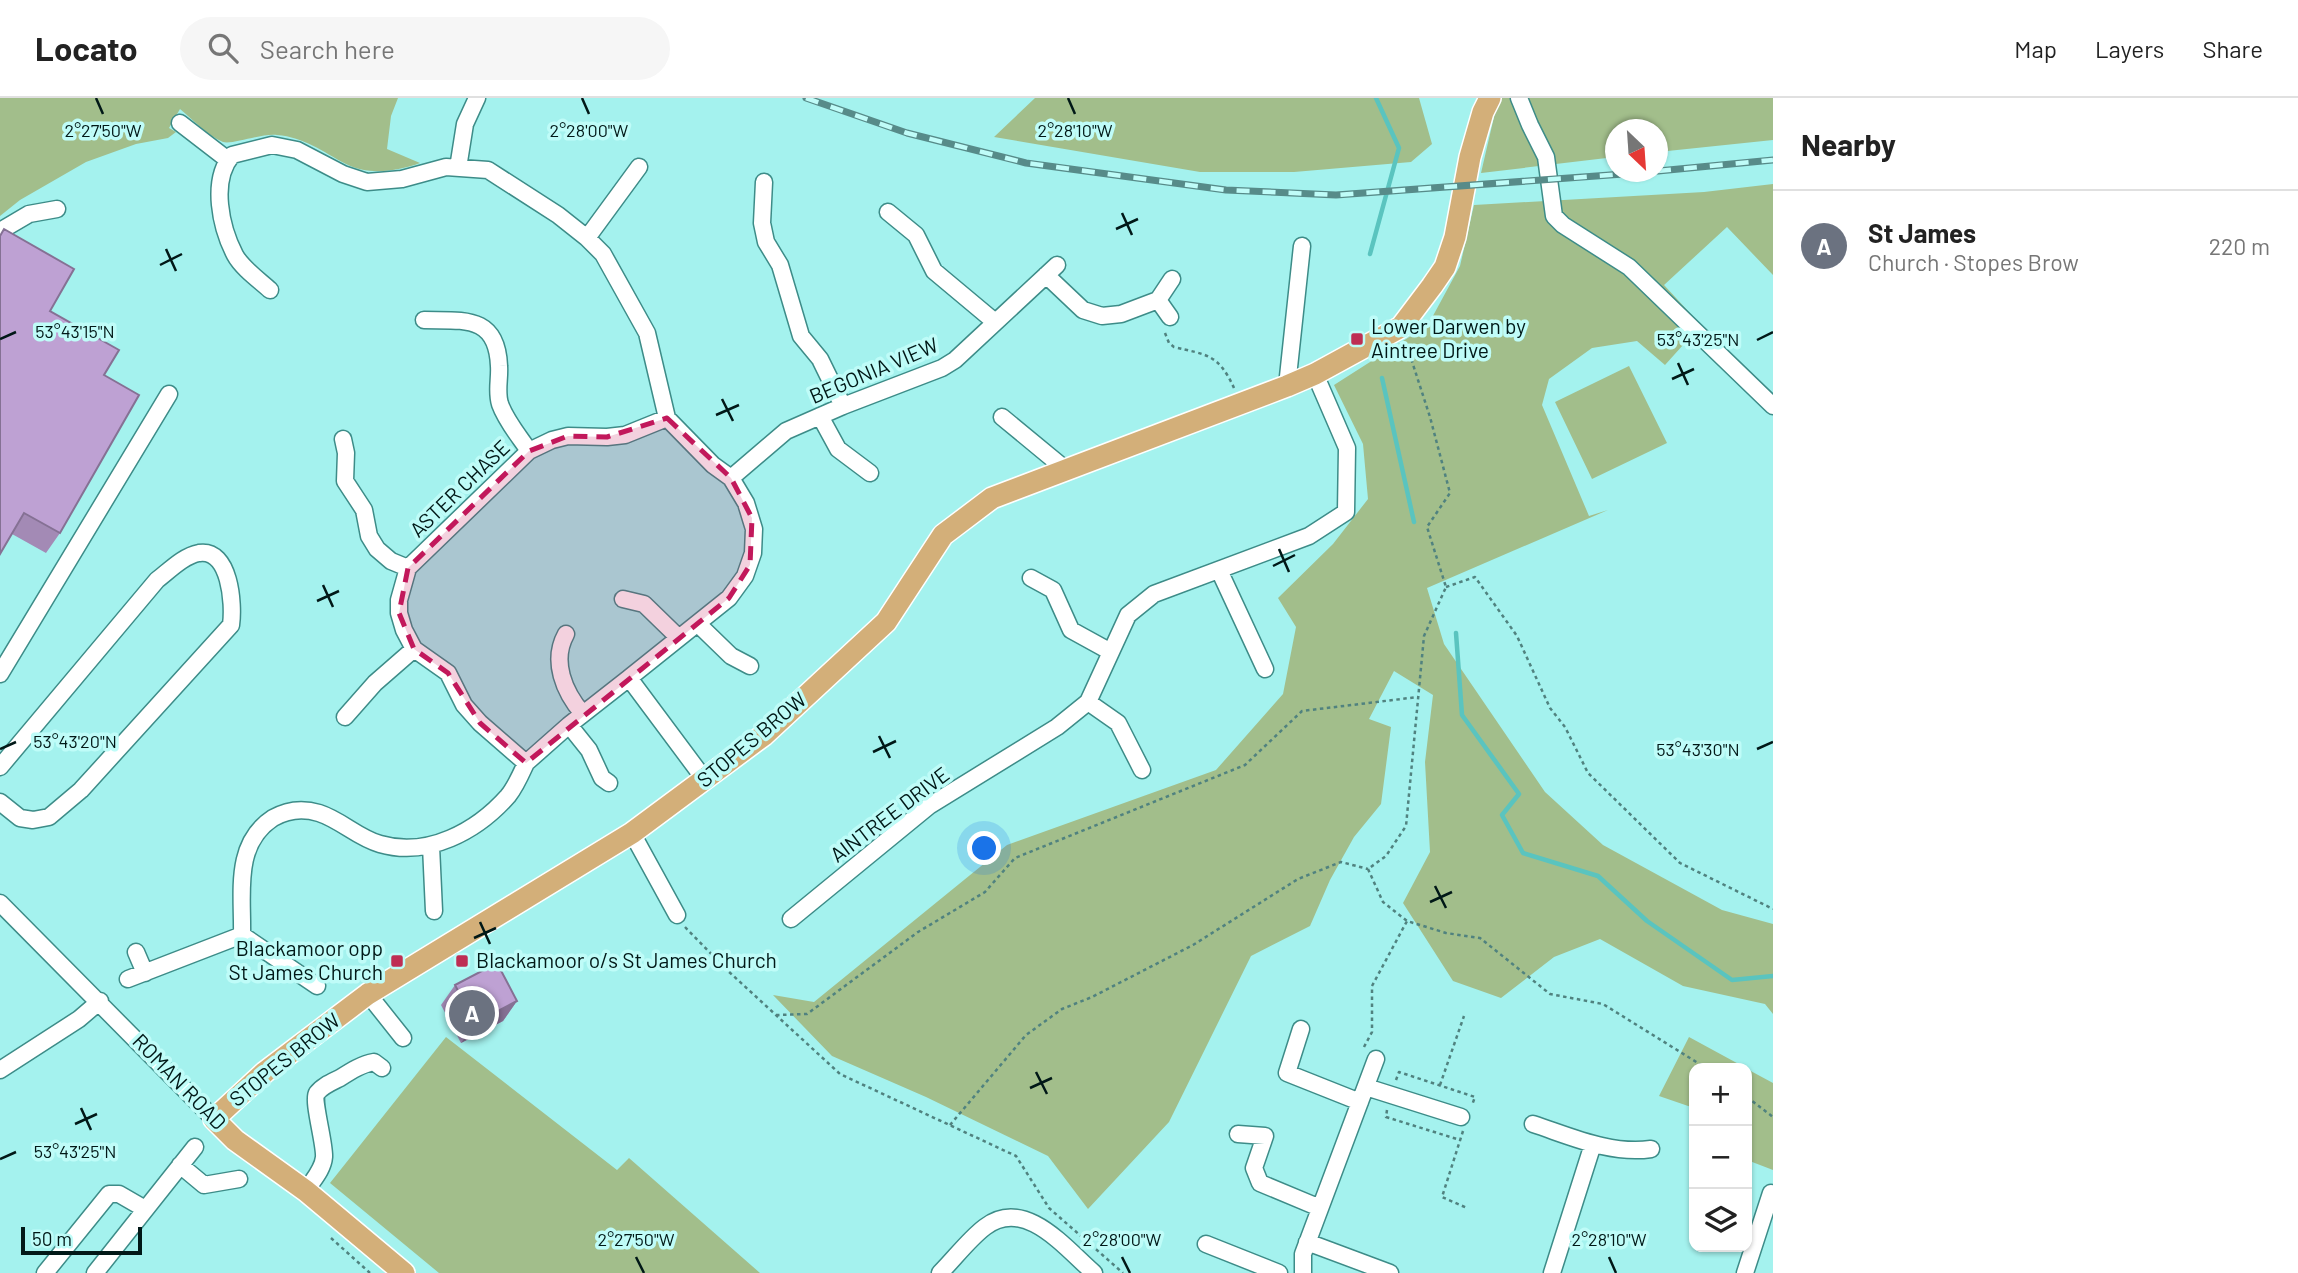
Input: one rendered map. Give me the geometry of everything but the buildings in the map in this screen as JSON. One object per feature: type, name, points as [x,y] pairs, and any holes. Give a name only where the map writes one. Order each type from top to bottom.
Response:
[{"type":"main road","points":[[1401,327],[1445,267],[1455,237],[1470,157],[1490,98]]},
{"type":"main road","name":"STOPES BROW","points":[[214,1119],[265,1072],[368,994],[632,833],[764,735],[886,622],[943,535],[992,498],[1287,386],[1315,374],[1401,327]]},
{"type":"main road","name":"ROMAN ROAD","points":[[214,1119],[235,1140],[306,1191],[404,1273]]},
{"type":"street","points":[[458,168],[465,124],[477,98]]},
{"type":"street","points":[[1519,98],[1546,157],[1555,216],[1563,225],[1629,267],[1773,406]]},
{"type":"street","points":[[180,123],[228,160]]},
{"type":"street","points":[[242,935],[244,860],[250,840],[260,827],[276,816],[291,811],[308,810],[333,818],[379,844],[405,848],[431,846],[453,838],[492,813],[510,793],[526,763],[569,725],[729,598],[738,587],[753,553],[752,518],[731,478],[713,465],[667,418],[647,333],[610,266],[587,237],[488,170],[446,167],[402,179],[368,183],[343,174],[296,150],[272,145],[239,152],[228,160],[220,191],[221,216],[236,257],[270,290]]},
{"type":"street","points":[[587,237],[639,167]]},
{"type":"street","points":[[764,182],[762,223],[766,242],[780,265],[801,336],[820,359],[843,406]]},
{"type":"street","points":[[0,231],[29,214],[57,209]]},
{"type":"street","points":[[888,212],[916,235],[934,271],[995,321]]},
{"type":"street","points":[[1287,386],[1302,246]]},
{"type":"street","name":"BEGONIA VIEW","points":[[731,478],[786,431],[942,368],[974,344],[995,321],[1052,270],[1083,310],[1102,316],[1121,314],[1158,300]]},
{"type":"street","points":[[1170,317],[1158,300],[1172,279]]},
{"type":"street","points":[[424,320],[465,320],[489,334],[496,342],[500,403],[529,451]]},
{"type":"street","name":"AINTREE DRIVE","points":[[791,919],[929,806],[1058,727],[1088,702],[1128,615],[1154,594],[1309,536],[1346,512],[1347,448],[1315,374]]},
{"type":"street","points":[[0,674],[169,394]]},
{"type":"street","points":[[820,416],[838,449],[870,473]]},
{"type":"street","points":[[1002,417],[1065,469]]},
{"type":"street","name":"ASTER CHASE","points":[[414,649],[399,613],[402,586],[408,568],[529,451],[551,440],[568,436],[625,435],[667,418]]},
{"type":"street","points":[[343,439],[346,453],[345,481],[366,515],[369,536],[377,549],[391,561],[408,568]]},
{"type":"street","points":[[0,767],[158,580],[184,559],[197,553],[207,553],[219,561],[231,587],[231,625],[81,790],[49,817],[33,820],[20,818],[0,802]]},
{"type":"street","points":[[1219,570],[1265,668]]},
{"type":"street","points":[[1031,578],[1053,590],[1071,630],[1111,652]]},
{"type":"street","points":[[623,599],[644,604],[679,638]]},
{"type":"street","points":[[698,624],[731,656],[750,666]]},
{"type":"street","points":[[566,634],[559,646],[558,658],[568,692],[583,714]]},
{"type":"street","points":[[345,717],[375,683],[414,649],[448,674],[464,705],[480,723],[526,763]]},
{"type":"street","points":[[629,678],[705,780]]},
{"type":"street","points":[[1088,702],[1118,723],[1142,770]]},
{"type":"street","points":[[569,725],[589,750],[602,778],[609,783]]},
{"type":"street","points":[[632,833],[677,915]]},
{"type":"street","points":[[431,846],[434,911]]},
{"type":"street","name":"ROMAN ROAD","points":[[0,903],[214,1119]]},
{"type":"street","points":[[128,979],[242,935]]},
{"type":"street","points":[[242,935],[317,986]]},
{"type":"street","points":[[136,952],[145,973]]},
{"type":"street","points":[[368,994],[403,1038]]},
{"type":"street","points":[[0,1070],[79,1019],[100,1002]]},
{"type":"street","points":[[1301,1029],[1287,1073],[1360,1102]]},
{"type":"street","points":[[1303,1273],[1303,1254],[1307,1242],[1376,1059]]},
{"type":"street","points":[[306,1191],[324,1157],[316,1094],[366,1063],[374,1062],[383,1068]]},
{"type":"street","points":[[1366,1087],[1461,1117]]},
{"type":"street","points":[[1532,1124],[1593,1144],[1635,1151],[1651,1149]]},
{"type":"street","points":[[1238,1134],[1265,1136],[1254,1168],[1260,1183],[1320,1208]]},
{"type":"street","points":[[1552,1273],[1593,1144]]},
{"type":"street","points":[[95,1273],[195,1147]]},
{"type":"street","points":[[180,1166],[204,1185],[239,1179]]},
{"type":"street","points":[[1745,1273],[1771,1193]]},
{"type":"street","points":[[45,1273],[109,1195],[119,1194],[145,1209]]},
{"type":"street","points":[[940,1273],[985,1227],[1014,1217],[1040,1226],[1094,1273]]},
{"type":"street","points":[[1307,1242],[1390,1273]]},
{"type":"street","points":[[1206,1244],[1279,1273]]},
{"type":"path","points":[[1170,317],[1165,332],[1170,343],[1174,347],[1203,352],[1214,360],[1230,379],[1241,404]]},
{"type":"path","points":[[1368,869],[1386,856],[1406,826],[1424,636],[1446,587],[1427,527],[1450,493],[1430,417],[1401,327]]},
{"type":"path","points":[[1446,587],[1475,577],[1517,636],[1550,708],[1565,727],[1588,773],[1680,863],[1773,909]]},
{"type":"path","points":[[776,1015],[807,1014],[918,932],[985,892],[1015,858],[1245,765],[1301,711],[1418,697]]},
{"type":"path","points":[[950,1125],[1026,1035],[1062,1009],[1092,997],[1193,945],[1298,879],[1341,862],[1368,869],[1384,902],[1407,921],[1446,933],[1480,938],[1550,994],[1603,1004],[1698,1063]]},
{"type":"path","points":[[677,915],[681,923],[727,970],[841,1074],[1016,1156],[1049,1208],[1122,1273]]},
{"type":"path","points":[[1376,1059],[1360,1054],[1373,1032],[1372,986],[1407,921]]},
{"type":"path","points":[[1440,1085],[1464,1016]]},
{"type":"path","points":[[1391,1095],[1386,1117],[1460,1139]]},
{"type":"path","points":[[1752,1101],[1773,1117]]},
{"type":"highlighted area","points":[[667,418],[731,478],[752,518],[750,565],[729,598],[526,763],[480,723],[448,673],[414,649],[399,613],[408,568],[529,451],[568,436],[607,437]]},
{"type":"green space","points":[[0,98],[398,98],[391,116],[387,149],[420,163],[393,170],[364,170],[287,136],[271,135],[223,142],[206,132],[180,109],[169,128],[176,132],[168,138],[136,144],[86,162],[20,200],[0,216]]},
{"type":"green space","points":[[1035,98],[1419,98],[1432,144],[1411,162],[1294,172],[1200,172],[994,137]]},
{"type":"green space","points":[[1501,98],[1773,98],[1773,140],[1668,151],[1668,119],[1605,119],[1605,158],[1481,173],[1497,104]]},
{"type":"green space","points":[[1773,184],[1773,275],[1727,227],[1664,285],[1701,325],[1665,365],[1637,341],[1592,348],[1549,379],[1542,405],[1589,516],[1608,510],[1427,588],[1444,644],[1545,792],[1603,845],[1722,910],[1773,924],[1773,1014],[1765,1004],[1683,986],[1600,939],[1554,957],[1501,998],[1453,981],[1403,903],[1430,852],[1425,762],[1433,695],[1394,671],[1369,719],[1391,727],[1381,804],[1354,837],[1330,880],[1310,926],[1251,956],[1169,1122],[1088,1209],[1048,1156],[926,1097],[832,1056],[773,995],[814,1002],[1007,845],[1216,770],[1283,694],[1296,627],[1278,598],[1333,544],[1368,499],[1363,444],[1334,385],[1428,325],[1460,266],[1474,205],[1704,192]]},
{"type":"green space","points":[[1629,366],[1667,443],[1592,479],[1555,402]]},
{"type":"green space","points":[[446,1037],[617,1170],[629,1158],[760,1273],[439,1273],[330,1183]]},
{"type":"green space","points":[[1689,1037],[1737,1063],[1689,1063],[1689,1106],[1659,1096]]},
{"type":"green space","points":[[1752,1072],[1773,1083],[1773,1170],[1752,1162]]},
{"type":"waterway","points":[[1370,254],[1399,148],[1376,98]]},
{"type":"waterway","points":[[1382,378],[1414,522]]},
{"type":"waterway","points":[[1456,633],[1462,715],[1519,794],[1502,815],[1523,853],[1598,876],[1647,921],[1732,980],[1773,976]]},
{"type":"railway","points":[[806,98],[907,133],[1026,163],[1226,190],[1336,195],[1605,175]]},
{"type":"railway","points":[[1668,170],[1773,160]]},
{"type":"place","name":"Lower Darwen by Aintree Drive","points":[[1357,339]]},
{"type":"place","name":"Blackamoor opp St James Church","points":[[397,961]]},
{"type":"place","name":"Blackamoor o/s St James Church","points":[[462,961]]},
{"type":"place","name":"St James","points":[[472,1013]]}]
